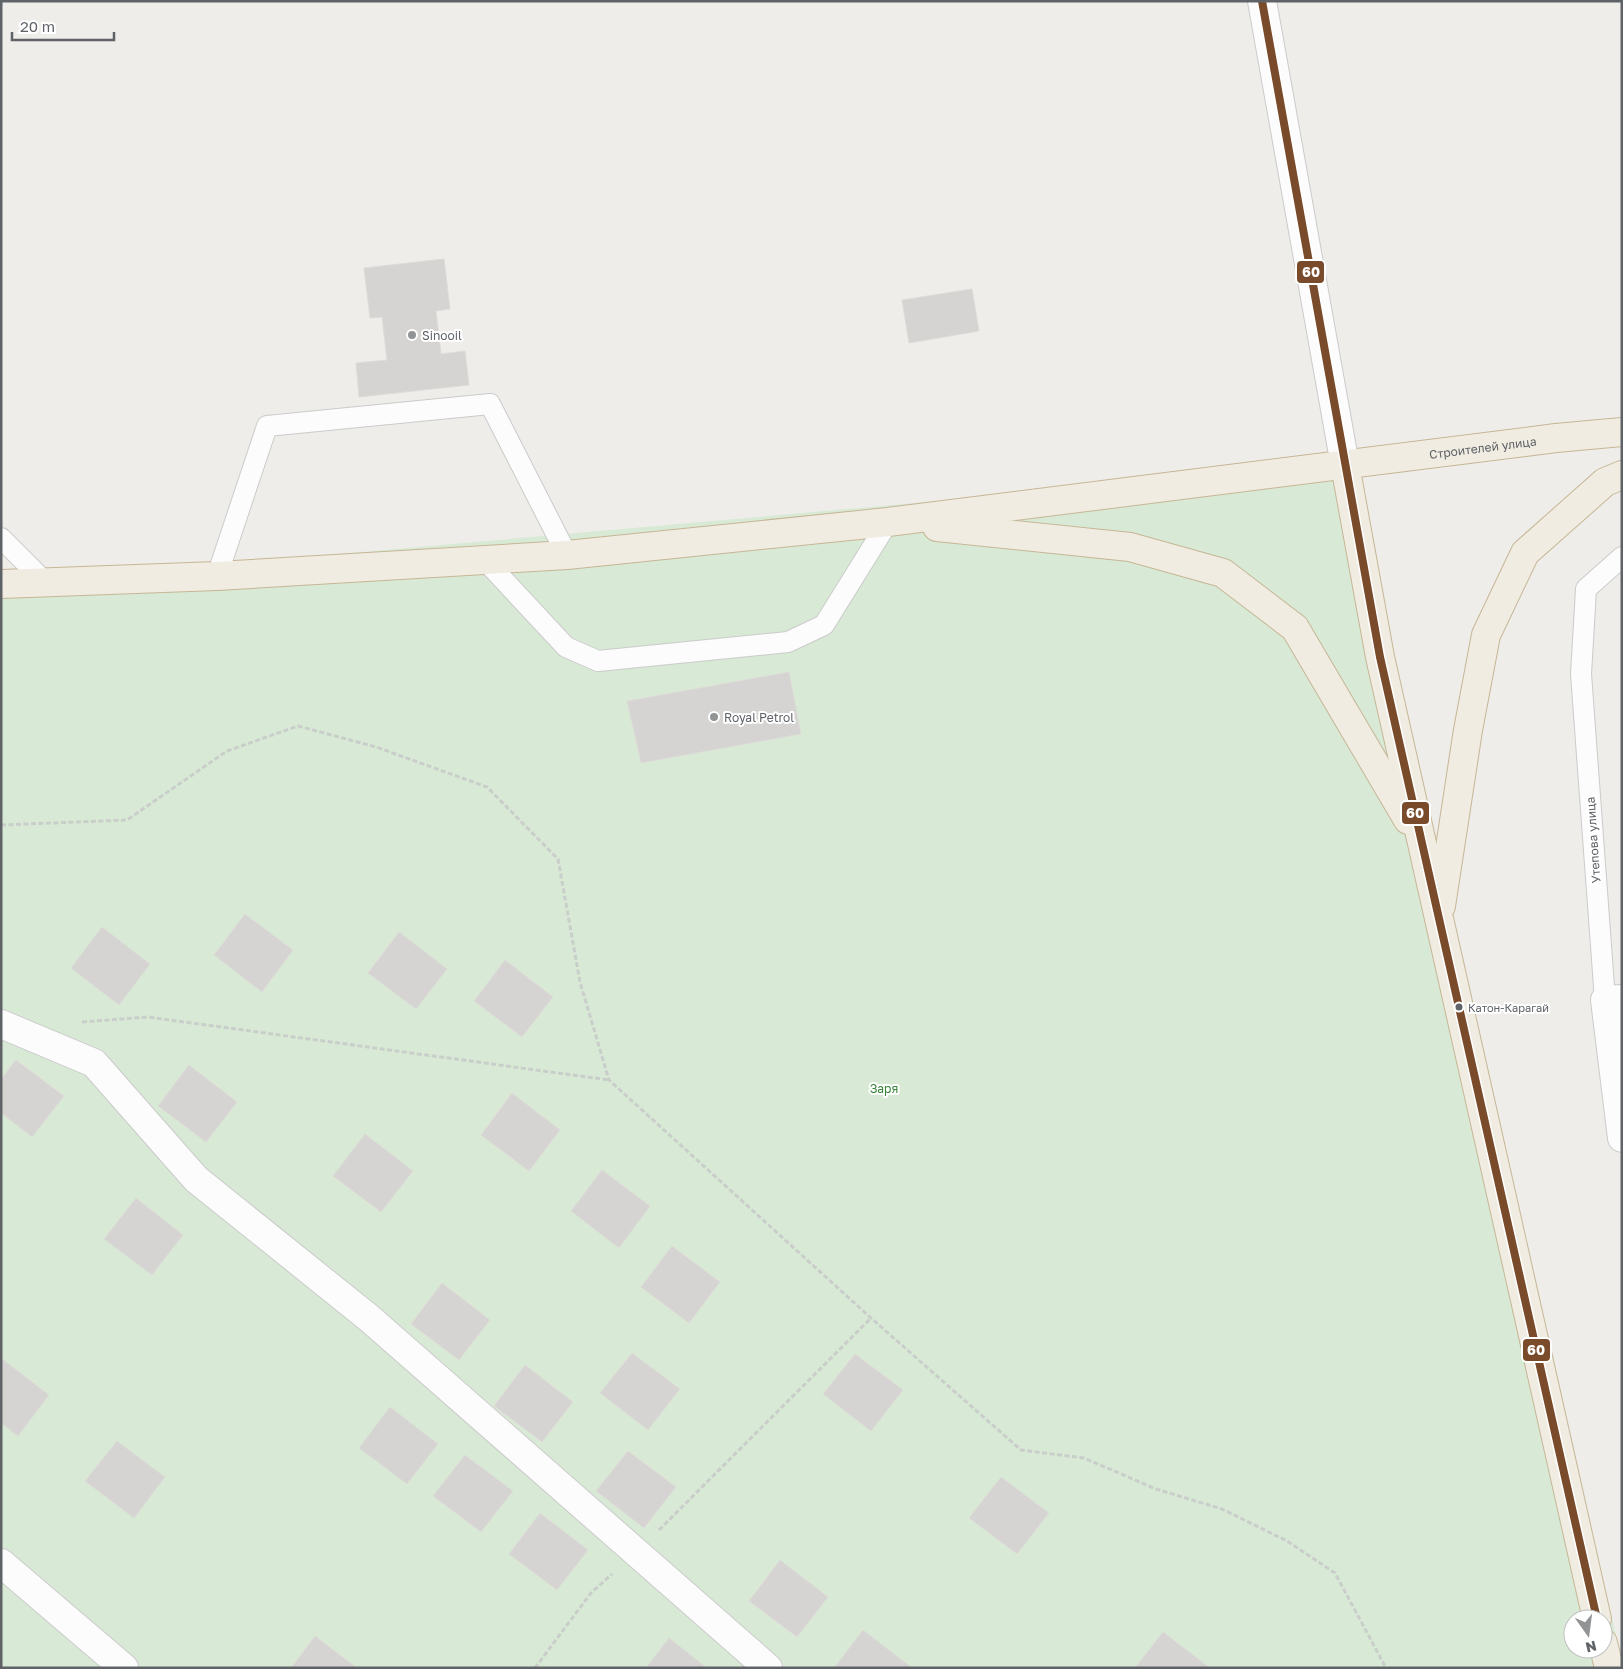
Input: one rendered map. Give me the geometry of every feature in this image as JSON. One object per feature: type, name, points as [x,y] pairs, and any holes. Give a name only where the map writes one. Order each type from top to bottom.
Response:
[{"type":"highway","name":"Строителей улица","points":[[888,522],[1556,438],[1622,432]]},
{"type":"highway","points":[[1344,465],[1380,657],[1596,1609]]},
{"type":"highway","points":[[1439,922],[1468,730],[1486,635],[1525,553],[1605,482],[1622,474]]},
{"type":"highway","points":[[1,584],[216,576],[567,554],[888,522],[1130,547],[1224,573],[1294,628],[1422,843]]},
{"type":"street","points":[[1262,1],[1344,465]]},
{"type":"street","name":"Утепова улица","points":[[1613,999],[1622,1138]]},
{"type":"street","points":[[1,1024],[94,1063],[196,1179],[368,1318],[768,1668]]},
{"type":"street","points":[[1,1563],[124,1668]]},
{"type":"lane","points":[[216,576],[267,426],[490,404],[567,554]]},
{"type":"lane","points":[[484,559],[566,647],[598,661],[788,642],[824,626],[888,522]]},
{"type":"lane","points":[[1,538],[45,582]]},
{"type":"lane","name":"Утепова улица","points":[[1613,999],[1581,674],[1586,589],[1622,557]]},
{"type":"path","points":[[1,825],[127,820],[227,751],[298,726],[376,747],[487,787],[558,859],[580,982],[609,1080],[870,1318],[1021,1450],[1084,1458],[1156,1489],[1222,1508],[1287,1541],[1335,1573],[1386,1668]]},
{"type":"path","points":[[79,1022],[148,1017],[609,1080]]},
{"type":"path","points":[[535,1668],[591,1593],[636,1553],[870,1318]]},
{"type":"green space","name":"Заря","points":[[1345,465],[1422,843],[1610,1609],[1563,1609],[1563,1659],[1613,1659],[1613,1623],[1622,1660],[1622,1668],[1,1668],[1,584]]},
{"type":"building","name":"Sinooil","points":[[444,259],[450,309],[436,311],[441,354],[465,351],[469,385],[359,397],[356,363],[387,360],[382,317],[370,318],[364,268]]},
{"type":"building","points":[[972,289],[979,331],[909,343],[902,300]]},
{"type":"building","name":"Royal Petrol","points":[[789,672],[801,734],[641,763],[627,701]]},
{"type":"building","points":[[245,914],[293,950],[262,992],[214,955]]},
{"type":"building","points":[[102,927],[150,964],[119,1005],[71,968]]},
{"type":"building","points":[[399,932],[447,969],[416,1009],[368,973]]},
{"type":"building","points":[[505,960],[553,997],[522,1037],[474,1001]]},
{"type":"building","points":[[16,1060],[64,1096],[32,1137],[1,1113],[1,1079]]},
{"type":"building","points":[[189,1065],[237,1102],[206,1142],[158,1106]]},
{"type":"building","points":[[512,1093],[560,1130],[529,1171],[481,1135]]},
{"type":"building","points":[[365,1134],[413,1171],[381,1212],[333,1176]]},
{"type":"building","points":[[602,1170],[650,1206],[619,1248],[571,1211]]},
{"type":"building","points":[[136,1198],[183,1235],[152,1275],[104,1239]]},
{"type":"building","points":[[672,1246],[720,1282],[689,1323],[641,1287]]},
{"type":"building","points":[[442,1283],[490,1320],[459,1360],[411,1324]]},
{"type":"building","points":[[632,1353],[680,1389],[648,1430],[600,1393]]},
{"type":"building","points":[[855,1354],[903,1390],[871,1431],[823,1394]]},
{"type":"building","points":[[1,1358],[49,1395],[18,1436],[1,1423]]},
{"type":"building","points":[[525,1365],[573,1402],[542,1442],[494,1406]]},
{"type":"building","points":[[390,1407],[438,1444],[407,1484],[359,1448]]},
{"type":"building","points":[[117,1441],[165,1477],[134,1518],[85,1481]]},
{"type":"building","points":[[628,1451],[676,1487],[644,1528],[596,1491]]},
{"type":"building","points":[[465,1455],[513,1491],[481,1532],[433,1496]]},
{"type":"building","points":[[1001,1477],[1049,1513],[1017,1554],[969,1518]]},
{"type":"building","points":[[540,1513],[588,1550],[557,1590],[509,1554]]},
{"type":"building","points":[[780,1560],[828,1597],[797,1637],[749,1601]]},
{"type":"building","points":[[863,1630],[911,1667],[834,1668]]},
{"type":"building","points":[[1163,1632],[1210,1668],[1135,1668]]},
{"type":"building","points":[[315,1636],[357,1668],[291,1668]]},
{"type":"building","points":[[669,1638],[707,1668],[646,1668]]},
{"type":"transit line","name":"60","points":[[1262,1],[1380,657],[1595,1609]]},
{"type":"place","name":"Sinooil","points":[[412,335]]},
{"type":"place","name":"Royal Petrol","points":[[714,717]]},
{"type":"place","name":"Катон-Карагай","points":[[1459,1007]]}]
